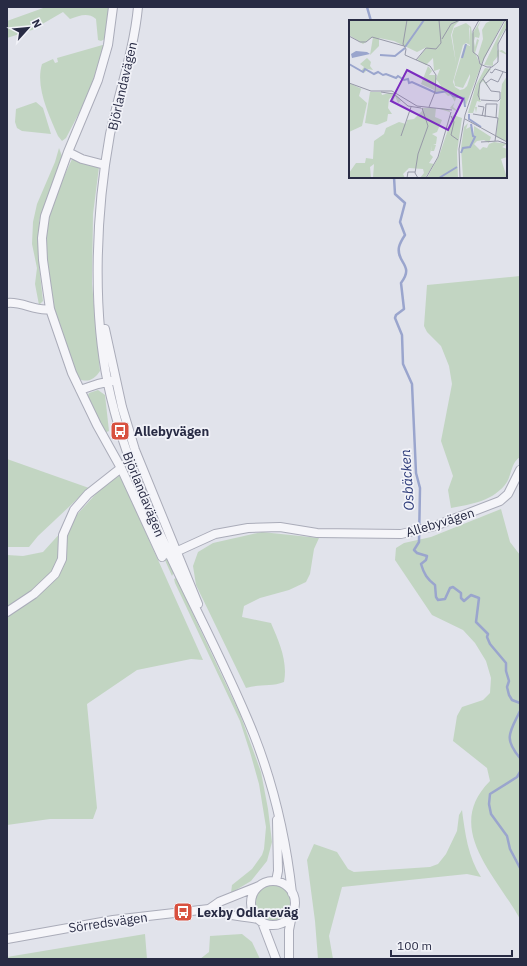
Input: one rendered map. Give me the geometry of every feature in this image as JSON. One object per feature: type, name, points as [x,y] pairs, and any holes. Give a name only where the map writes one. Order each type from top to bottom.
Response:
[{"type":"street","name":"Björlandavägen","points":[[113,7],[108,45],[98,80],[68,152],[48,206],[43,230],[43,260],[50,309],[64,352],[80,390],[121,468],[142,516],[208,633]]},
{"type":"street","name":"Björlandavägen","points":[[138,7],[132,43],[111,132],[105,165],[99,230],[99,300],[103,354],[135,450],[177,550],[208,633],[258,746],[284,834],[292,893]]},
{"type":"street","points":[[68,152],[82,159],[105,165]]},
{"type":"street","points":[[7,302],[16,302],[43,309],[50,309]]},
{"type":"street","name":"Björlandavägen","points":[[112,381],[120,431],[165,556]]},
{"type":"street","points":[[80,390],[112,381]]},
{"type":"street","points":[[7,612],[34,594],[55,574],[62,559],[63,534],[74,510],[88,494],[121,468]]},
{"type":"street","name":"Allebyvägen","points":[[165,556],[215,534],[248,528],[280,527],[317,533],[380,535],[425,529],[500,501],[509,492],[520,470]]},
{"type":"street","name":"Björlandavägen","points":[[276,881],[278,871],[277,813]]},
{"type":"street","points":[[276,959],[260,921],[253,913],[251,905],[252,896],[259,886],[266,882],[276,881],[284,884],[292,893],[295,905],[289,930],[289,959]]},
{"type":"street","name":"Sörredsvägen","points":[[7,939],[113,920],[209,909],[219,902],[259,886]]},
{"type":"street","name":"Sörredsvägen","points":[[209,909],[220,914],[235,914],[260,921]]},
{"type":"street","points":[[260,921],[276,925],[285,922],[292,915]]},
{"type":"green space","points":[[46,7],[109,7],[105,39],[101,41],[98,40],[96,19],[93,17],[83,15],[70,19],[63,12],[32,30],[7,38],[7,21]]},
{"type":"green space","points":[[106,44],[89,94],[66,138],[62,141],[58,136],[44,101],[40,82],[42,64],[53,59],[55,63],[58,62],[57,58]]},
{"type":"green space","points":[[36,102],[43,108],[51,134],[22,131],[17,128],[15,122],[16,109]]},
{"type":"green space","points":[[59,148],[62,156],[39,221],[39,265],[43,301],[39,305],[35,284],[37,268],[32,244],[33,222],[37,204],[55,162]]},
{"type":"green space","points":[[72,159],[99,167],[93,214],[92,284],[100,371],[94,378],[85,381],[79,379],[58,325],[46,266],[47,228],[51,210],[57,192]]},
{"type":"green space","points":[[520,276],[520,457],[513,465],[509,479],[496,494],[482,501],[451,508],[448,490],[453,476],[441,441],[452,384],[449,366],[441,346],[427,332],[424,326],[427,285]]},
{"type":"green space","points":[[98,390],[105,395],[109,431],[104,433],[87,397],[89,393]]},
{"type":"green space","points":[[7,459],[89,488],[38,536],[29,547],[7,547]]},
{"type":"green space","points":[[131,472],[174,572],[172,576],[127,474]]},
{"type":"green space","points":[[113,475],[119,475],[123,482],[203,660],[191,659],[137,670],[87,704],[97,808],[93,819],[50,819],[7,825],[7,555],[23,556],[43,552]]},
{"type":"green space","points":[[501,509],[510,542],[520,555],[520,919],[478,851],[473,834],[471,816],[477,799],[490,781],[487,768],[453,741],[457,716],[462,707],[483,700],[490,693],[491,678],[486,661],[475,643],[463,630],[432,615],[395,560],[396,548],[404,543],[431,537]]},
{"type":"green space","points":[[262,532],[319,538],[314,549],[310,574],[306,582],[289,590],[260,598],[244,606],[242,617],[271,623],[282,652],[285,667],[284,682],[246,688],[196,585],[193,566],[198,552],[213,543]]},
{"type":"green space","points":[[176,578],[240,714],[261,772],[268,809],[272,842],[267,861],[251,881],[231,893],[232,885],[252,869],[262,855],[264,849],[266,827],[259,784],[240,721],[175,583],[174,579]]},
{"type":"green space","points":[[462,810],[470,853],[481,877],[467,874],[342,887],[329,936],[333,959],[318,959],[315,921],[307,860],[314,844],[337,852],[348,869],[354,872],[430,867],[438,864],[446,854],[457,831],[459,815]]},
{"type":"green space","points":[[270,885],[276,885],[286,890],[291,903],[286,916],[276,921],[270,921],[260,916],[255,906],[255,900],[260,890]]},
{"type":"green space","points":[[145,934],[147,959],[7,959],[7,957]]},
{"type":"green space","points":[[242,934],[252,942],[260,959],[200,959],[209,952],[210,936]]},
{"type":"waterway","name":"Osbäcken","points":[[367,7],[371,20]]},
{"type":"waterway","name":"Osbäcken","points":[[394,178],[395,194],[405,203],[400,222],[405,235],[399,245],[400,257],[406,268],[405,277],[401,283],[404,309],[396,315],[395,318],[402,335],[403,364],[412,384],[416,473],[420,488],[419,542],[414,550],[417,553],[427,556],[426,560],[421,564],[426,576],[435,585],[436,597],[438,600],[445,599],[450,588],[453,587],[461,593],[461,598],[464,601],[471,595],[479,598],[476,622],[488,634],[487,637],[490,644],[506,663],[506,671],[509,681],[507,687],[509,695],[512,700],[520,703]]},
{"type":"waterway","name":"Osbäcken","points":[[520,711],[513,724],[510,735],[511,745],[520,758]]},
{"type":"waterway","name":"Osbäcken","points":[[520,772],[517,777],[490,794],[489,804],[491,814],[507,836],[510,849],[520,868]]},
{"type":"place","name":"Allebyvägen","points":[[120,431]]},
{"type":"place","name":"Lexby Odlareväg","points":[[183,912]]}]
